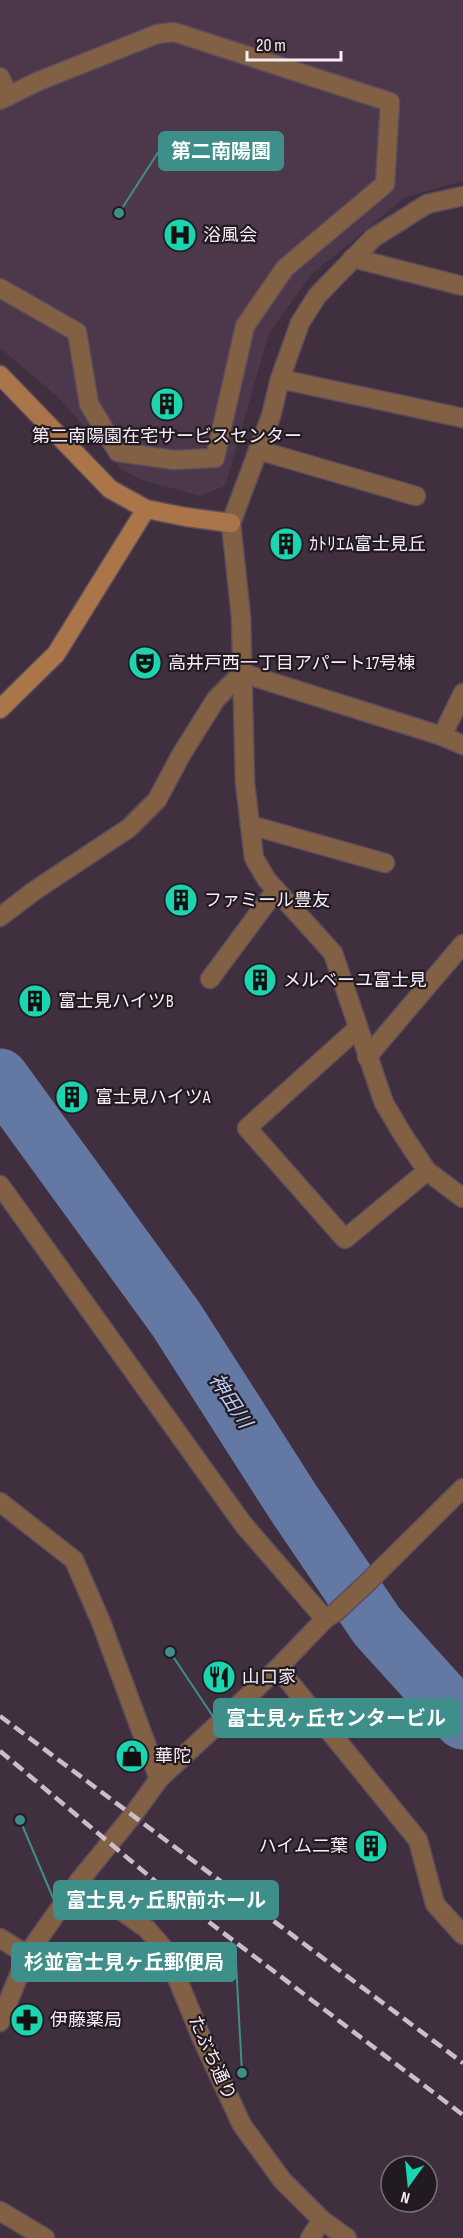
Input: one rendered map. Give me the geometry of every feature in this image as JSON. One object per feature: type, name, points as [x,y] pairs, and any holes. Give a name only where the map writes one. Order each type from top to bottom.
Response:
[{"type":"street","points":[[0,77],[5,98],[39,81],[157,34],[174,32],[390,102],[385,184],[285,268],[245,326],[215,458],[174,460],[118,452],[89,404],[77,332],[0,288]]},
{"type":"street","points":[[463,196],[427,204],[373,238],[317,296],[300,322],[280,379],[271,416],[231,523],[240,617],[245,783],[254,858],[267,880],[333,953],[384,1103],[427,1171],[463,1198]]},
{"type":"street","points":[[353,258],[463,286]]},
{"type":"street","points":[[0,375],[110,489],[146,509],[231,523]]},
{"type":"street","points":[[280,379],[463,418]]},
{"type":"street","points":[[258,450],[416,496]]},
{"type":"street","points":[[0,708],[56,654],[146,509]]},
{"type":"street","points":[[242,673],[442,736],[463,745]]},
{"type":"street","points":[[0,917],[34,891],[129,828],[157,800],[181,755],[216,699],[242,673]]},
{"type":"street","points":[[442,736],[463,693]]},
{"type":"street","points":[[250,825],[385,863]]},
{"type":"street","points":[[210,979],[276,890]]},
{"type":"street","points":[[367,1057],[463,944]]},
{"type":"street","points":[[358,1028],[247,1128],[345,1239],[427,1171]]},
{"type":"street","points":[[0,1185],[243,1524],[330,1616]]},
{"type":"street","points":[[0,2022],[27,1955],[79,1881],[159,1779],[366,1584],[463,1488]]},
{"type":"street","points":[[0,1502],[74,1560],[101,1622],[159,1779]]},
{"type":"street","points":[[278,1668],[418,1839],[435,1904],[463,1935]]},
{"type":"street","name":"たぶち通り","points":[[79,1881],[147,1929],[166,1951],[202,2039],[242,2125],[282,2180],[322,2220],[347,2238]]},
{"type":"street","points":[[0,1938],[27,1955]]},
{"type":"street","points":[[0,2211],[45,2238]]},
{"type":"street","points":[[310,2238],[322,2220]]},
{"type":"shaded area","name":"浴風会","points":[[0,0],[463,0],[463,181],[406,197],[312,274],[269,333],[225,486],[200,496],[142,480],[122,470],[58,397],[0,348]]},
{"type":"waterway","name":"神田川","points":[[0,1077],[176,1319],[293,1502],[377,1626],[463,1721]]},
{"type":"railway","points":[[0,1716],[463,2063]]},
{"type":"railway","points":[[0,1751],[155,1881],[463,2115]]},
{"type":"place","name":"第二南陽園","points":[[119,213]]},
{"type":"place","name":"浴風会","points":[[180,235]]},
{"type":"place","name":"第二南陽園在宅サービスセンター","points":[[167,404]]},
{"type":"place","name":"ｶﾄﾘｴﾑ富士見丘","points":[[286,544]]},
{"type":"place","name":"高井戸西一丁目アパート17号棟","points":[[145,663]]},
{"type":"place","name":"ファミール豊友","points":[[181,900]]},
{"type":"place","name":"メルベーユ富士見","points":[[260,980]]},
{"type":"place","name":"富士見ハイツB","points":[[35,1001]]},
{"type":"place","name":"富士見ハイツA","points":[[72,1097]]},
{"type":"place","name":"富士見ヶ丘センタービル","points":[[170,1652]]},
{"type":"place","name":"山口家","points":[[219,1677]]},
{"type":"place","name":"華陀","points":[[132,1756]]},
{"type":"place","name":"富士見ヶ丘駅前ホール","points":[[20,1820]]},
{"type":"place","name":"ハイム二葉","points":[[371,1846]]},
{"type":"place","name":"伊藤薬局","points":[[27,2020]]},
{"type":"place","name":"杉並富士見ヶ丘郵便局","points":[[242,2073]]}]
